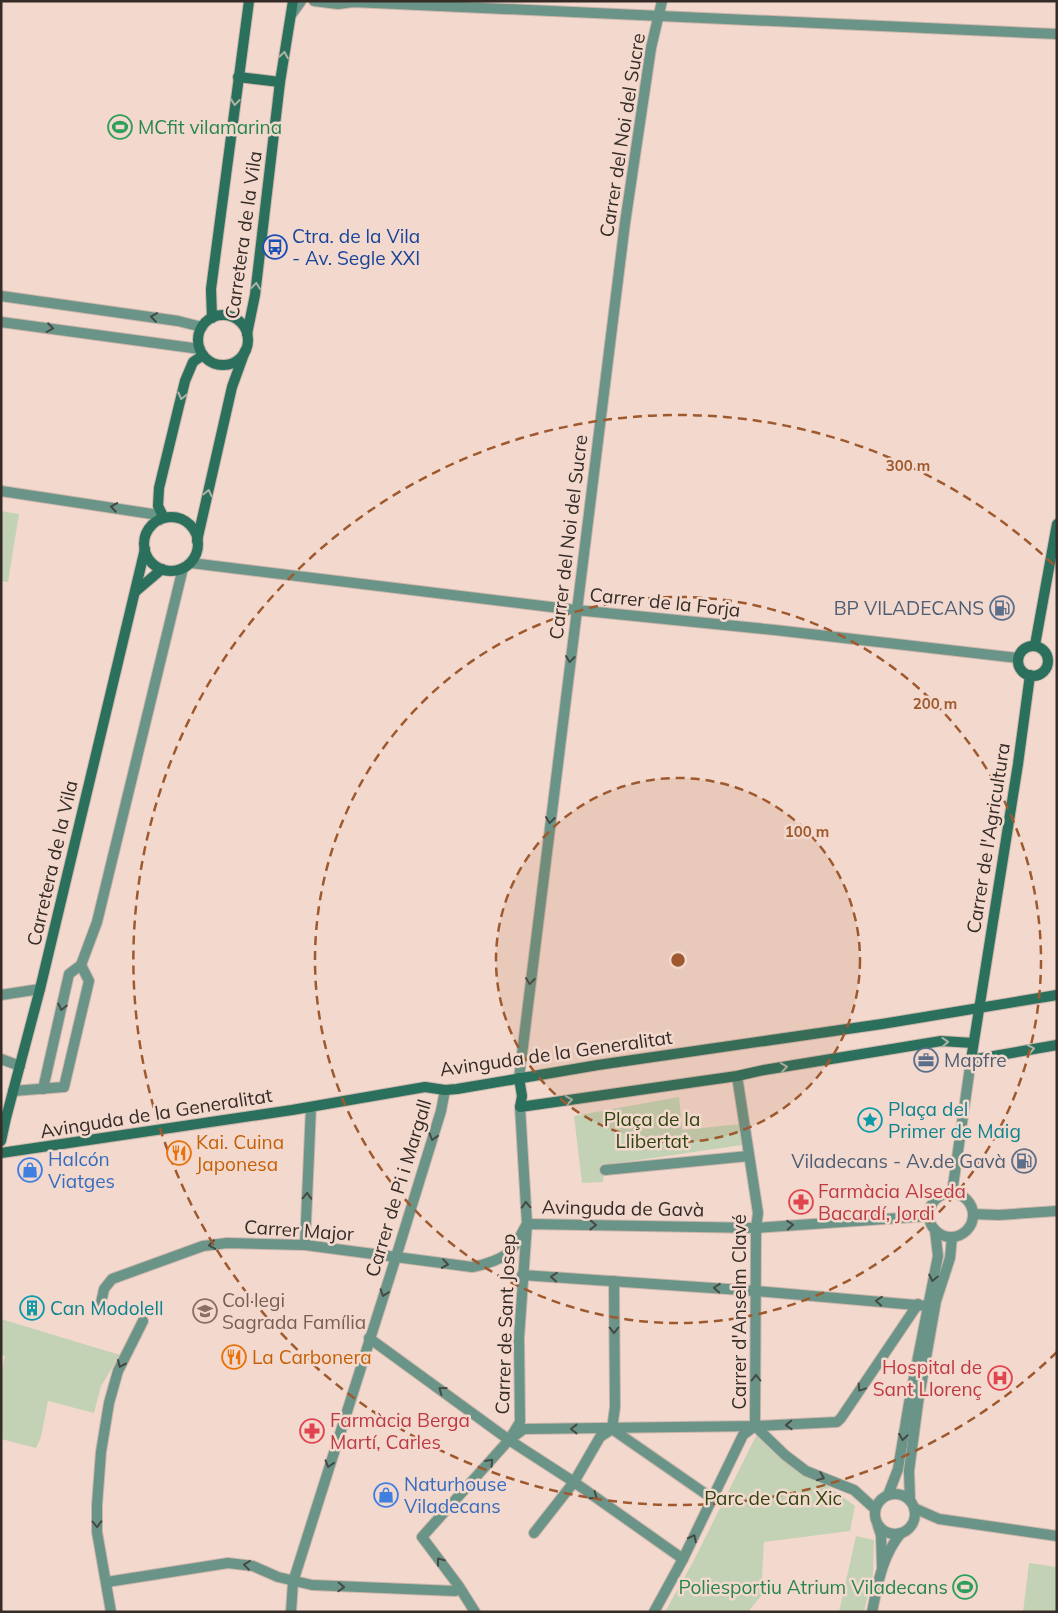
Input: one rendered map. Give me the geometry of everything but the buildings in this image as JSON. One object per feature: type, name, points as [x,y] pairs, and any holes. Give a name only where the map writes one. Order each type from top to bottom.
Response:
[{"type":"street","name":"Carretera de la Vila","points":[[212,318],[211,289],[249,1]]},
{"type":"street","name":"Carretera de la Vila","points":[[247,334],[255,295],[280,82],[293,1]]},
{"type":"street","points":[[291,15],[301,1]]},
{"type":"street","points":[[314,1],[338,4],[352,2],[1057,34]]},
{"type":"street","name":"Carrer del Noi del Sucre","points":[[519,1078],[625,223],[651,48],[662,1]]},
{"type":"street","points":[[238,77],[280,82]]},
{"type":"street","points":[[1,296],[178,321],[202,327]]},
{"type":"street","points":[[198,541],[194,530],[186,522],[175,518],[162,519],[147,532],[145,549],[149,559],[162,569],[173,571],[187,565],[196,555],[232,387],[248,346],[247,334],[242,324],[233,317],[222,315],[212,318],[202,327],[198,337],[202,352]]},
{"type":"street","points":[[1,322],[202,352],[215,363],[229,364],[236,361],[246,351]]},
{"type":"street","points":[[162,519],[158,506],[159,488],[185,381],[193,362],[202,352]]},
{"type":"street","points":[[1,491],[152,514],[162,519]]},
{"type":"street","points":[[1035,645],[1057,524]]},
{"type":"street","name":"Carretera de la Vila","points":[[1,1141],[40,989],[145,549]]},
{"type":"street","points":[[43,1089],[69,974],[81,965],[97,922],[187,565]]},
{"type":"street","name":"Carrer de la Forja","points":[[187,565],[1018,658]]},
{"type":"street","points":[[136,592],[162,569]]},
{"type":"street","points":[[1035,645],[1044,650],[1048,663],[1039,675],[1025,674],[1019,667],[1019,654],[1025,647],[1035,645]]},
{"type":"street","name":"Carrer de l'Agricultura","points":[[971,1060],[1018,764],[1030,675]]},
{"type":"street","points":[[13,1091],[64,1087],[89,981],[81,965]]},
{"type":"street","points":[[1,995],[40,989]]},
{"type":"street","name":"Avinguda de la Generalitat","points":[[1,1153],[311,1107],[425,1087],[445,1090],[882,1024],[980,1006],[1057,995]]},
{"type":"street","points":[[519,1078],[522,1096],[520,1107],[737,1076],[941,1041],[973,1043]]},
{"type":"street","points":[[952,1193],[971,1060],[1057,1045]]},
{"type":"street","points":[[1,1059],[20,1066]]},
{"type":"street","name":"Carrer d'Anselm Clavé","points":[[654,1612],[683,1559],[743,1435],[755,1426],[756,1228],[758,1213],[737,1076]]},
{"type":"street","name":"Carrer de Pi i Margall","points":[[291,1612],[293,1582],[396,1257],[445,1090]]},
{"type":"street","points":[[305,1245],[311,1107]]},
{"type":"street","name":"Carrer de Sant Josep","points":[[457,1588],[422,1537],[509,1440],[520,1422],[519,1338],[527,1224],[520,1107]]},
{"type":"street","points":[[605,1170],[749,1156]]},
{"type":"street","points":[[952,1193],[964,1197],[969,1202],[974,1214],[973,1221],[965,1233],[952,1237],[940,1234],[935,1230],[929,1216],[933,1202],[938,1197],[952,1193]]},
{"type":"street","points":[[974,1214],[999,1215],[1057,1210]]},
{"type":"street","name":"Avinguda de Gavà","points":[[527,1224],[756,1228],[929,1216]]},
{"type":"street","name":"Carrer Major","points":[[101,1303],[104,1289],[112,1279],[203,1246],[227,1243],[305,1245],[472,1268],[507,1254],[513,1248],[527,1224]]},
{"type":"street","points":[[882,1568],[881,1536],[874,1515],[878,1503],[888,1495],[898,1469],[922,1305],[938,1256],[935,1230]]},
{"type":"street","points":[[912,1525],[915,1514],[912,1504],[909,1471],[918,1403],[936,1301],[950,1258],[952,1237]]},
{"type":"street","points":[[522,1275],[756,1291],[922,1305]]},
{"type":"street","points":[[534,1533],[574,1482],[600,1438],[612,1429],[614,1407],[614,1281]]},
{"type":"street","points":[[509,1440],[524,1429],[755,1426],[837,1422],[922,1305]]},
{"type":"street","points":[[111,1612],[97,1532],[101,1452],[109,1403],[118,1371],[143,1321]]},
{"type":"street","points":[[369,1338],[509,1440],[574,1482],[683,1559]]},
{"type":"street","points":[[755,1426],[785,1455],[806,1470],[854,1490],[875,1510]]},
{"type":"street","points":[[612,1429],[713,1499]]},
{"type":"street","points":[[888,1495],[900,1495],[939,1519]]},
{"type":"street","points":[[872,1612],[882,1568],[892,1545],[912,1525],[939,1519],[1057,1536]]},
{"type":"street","points":[[878,1525],[888,1533],[901,1534]]},
{"type":"street","points":[[107,1582],[228,1563],[261,1568],[278,1577],[312,1585],[457,1588],[475,1612]]},
{"type":"green space","points":[[1,511],[19,514],[8,582],[1,581]]},
{"type":"green space","name":"Plaça de la Llibertat","points":[[679,1097],[682,1130],[741,1124],[742,1145],[605,1165],[603,1182],[582,1183],[574,1116]]},
{"type":"green space","points":[[1,1319],[120,1355],[101,1386],[94,1413],[48,1401],[41,1437],[36,1448],[1,1439],[1,1374],[5,1356],[1,1355]]},
{"type":"green space","name":"Parc de Can Xic","points":[[757,1434],[855,1506],[850,1531],[764,1542],[761,1596],[748,1612],[665,1612],[694,1560]]},
{"type":"green space","name":"Parc de Can Xic","points":[[856,1536],[874,1540],[873,1574],[864,1612],[839,1612]]},
{"type":"green space","points":[[1029,1563],[1057,1567],[1057,1612],[1023,1612]]},
{"type":"place","name":"MCfit vilamarina","points":[[120,127]]},
{"type":"place","name":"Ctra. de la Vila - Av. Segle XXI","points":[[275,247]]},
{"type":"place","name":"BP VILADECANS","points":[[1002,608]]},
{"type":"place","name":"Mapfre","points":[[926,1060]]},
{"type":"place","name":"Plaça del Primer de Maig","points":[[870,1120]]},
{"type":"place","name":"Kai. Cuina Japonesa","points":[[179,1153]]},
{"type":"place","name":"Viladecans - Av.de Gavà","points":[[1024,1161]]},
{"type":"place","name":"Halcón Viatges","points":[[30,1170]]},
{"type":"place","name":"Farmàcia Alseda Bacardí, Jordi","points":[[801,1202]]},
{"type":"place","name":"Can Modolell","points":[[32,1308]]},
{"type":"place","name":"Col·legi Sagrada Família","points":[[205,1311]]},
{"type":"place","name":"La Carbonera","points":[[234,1357]]},
{"type":"place","name":"Hospital de Sant Llorenç","points":[[1000,1378]]},
{"type":"place","name":"Farmàcia Berga Martí, Carles","points":[[312,1431]]},
{"type":"place","name":"Naturhouse Viladecans","points":[[386,1495]]},
{"type":"place","name":"Poliesportiu Atrium Viladecans","points":[[965,1587]]}]
